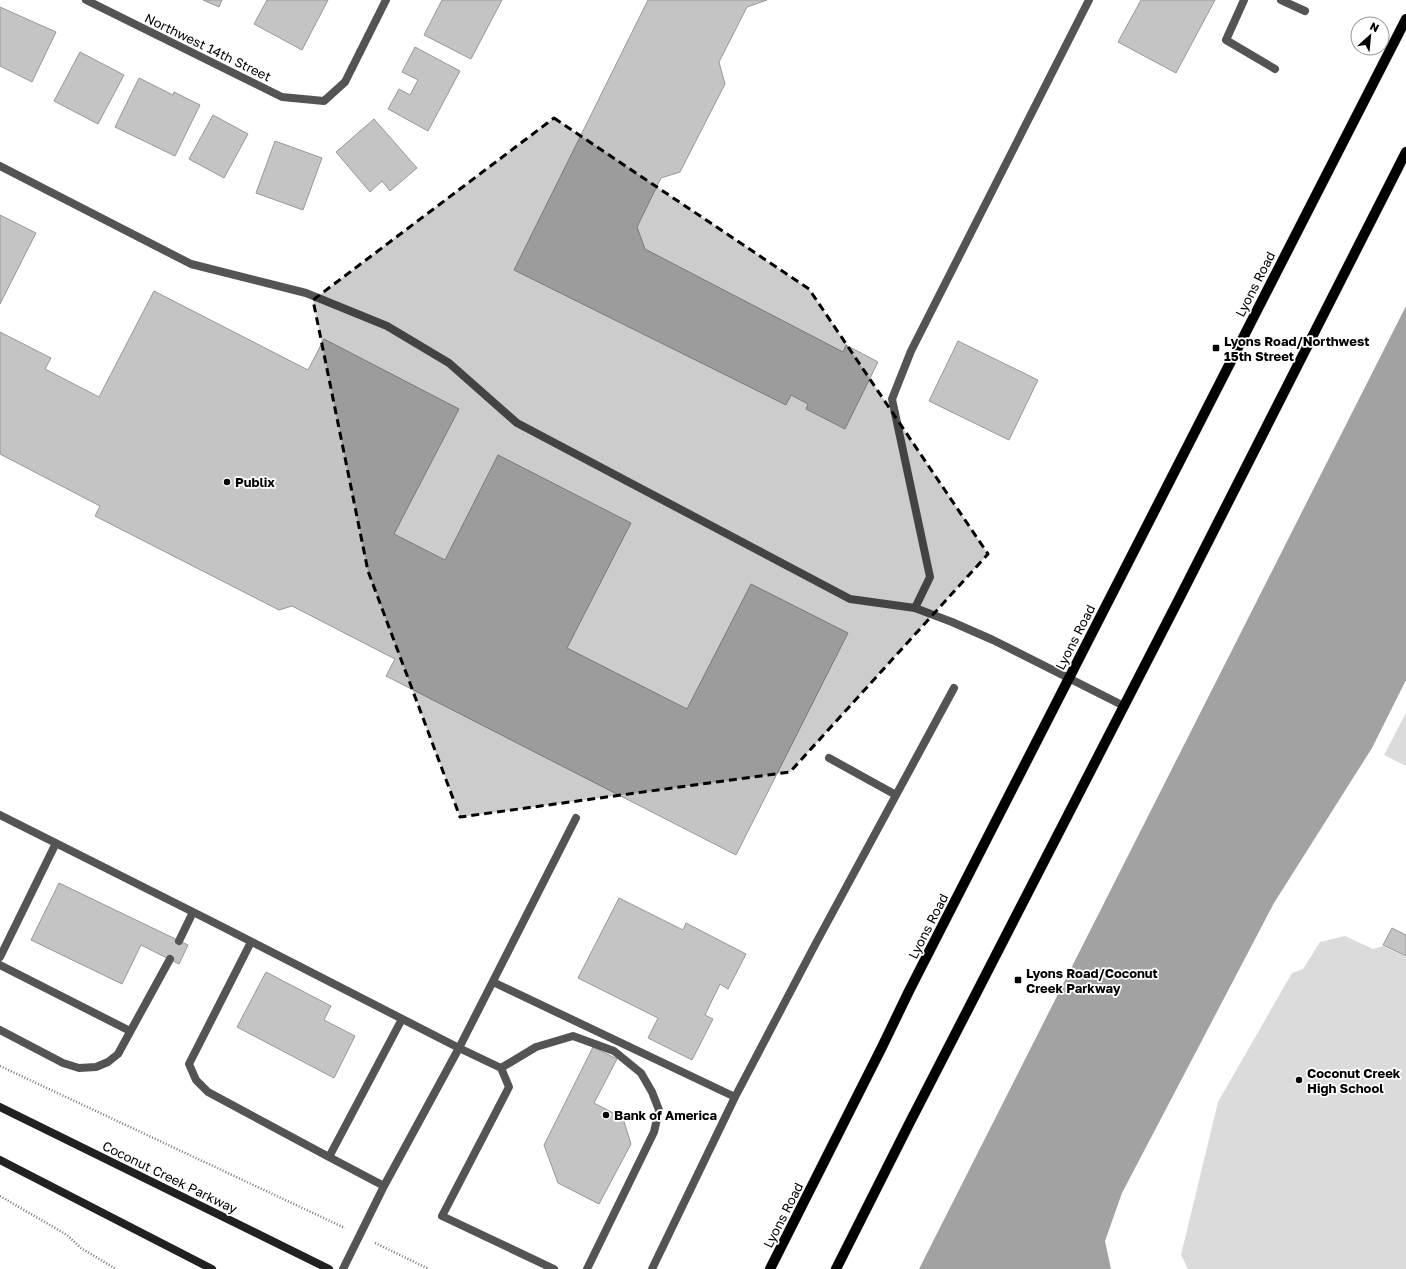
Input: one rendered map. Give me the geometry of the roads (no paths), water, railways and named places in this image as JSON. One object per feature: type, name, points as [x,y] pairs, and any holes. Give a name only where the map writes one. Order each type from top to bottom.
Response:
[{"type":"main road","name":"Lyons Road","points":[[770,1269],[909,991],[1406,18]]},
{"type":"main road","points":[[836,1269],[1406,152]]},
{"type":"main road","name":"Coconut Creek Parkway","points":[[0,1107],[330,1269]]},
{"type":"main road","points":[[0,1160],[212,1269]]},
{"type":"street","name":"Northwest 14th Street","points":[[86,0],[102,4],[282,97],[324,101],[345,82],[386,0]]},
{"type":"street","points":[[915,608],[930,577],[892,399],[911,350],[1089,0]]},
{"type":"street","points":[[1244,0],[1226,40],[1275,68]]},
{"type":"street","points":[[1281,0],[1305,10]]},
{"type":"street","points":[[0,166],[191,264],[306,292],[387,326],[449,363],[517,423],[850,598],[915,608],[952,622],[1124,706]]},
{"type":"street","points":[[652,1269],[735,1097],[954,688]]},
{"type":"street","points":[[830,758],[896,795]]},
{"type":"street","points":[[0,815],[501,1068],[509,1087],[442,1216],[554,1269]]},
{"type":"street","points":[[343,1269],[384,1186],[459,1048],[576,818]]},
{"type":"street","points":[[0,957],[56,843]]},
{"type":"street","points":[[179,941],[193,912]]},
{"type":"street","points":[[251,942],[189,1064],[196,1080],[208,1092],[384,1186]]},
{"type":"street","points":[[0,1030],[63,1063],[79,1068],[96,1067],[108,1062],[118,1054],[170,959]]},
{"type":"street","points":[[0,965],[130,1032]]},
{"type":"street","points":[[493,982],[735,1097]]},
{"type":"street","points":[[329,1157],[402,1019]]},
{"type":"street","points":[[501,1068],[536,1047],[573,1036],[614,1051],[641,1073],[652,1092],[658,1110],[654,1132],[587,1269]]},
{"type":"place","name":"Lyons Road/Northwest 15th Street","points":[[1216,348]]},
{"type":"place","name":"Publix","points":[[227,482]]},
{"type":"place","name":"Lyons Road/Coconut Creek Parkway","points":[[1018,980]]},
{"type":"place","name":"Coconut Creek High School","points":[[1299,1080]]},
{"type":"place","name":"Bank of America","points":[[606,1115]]}]
